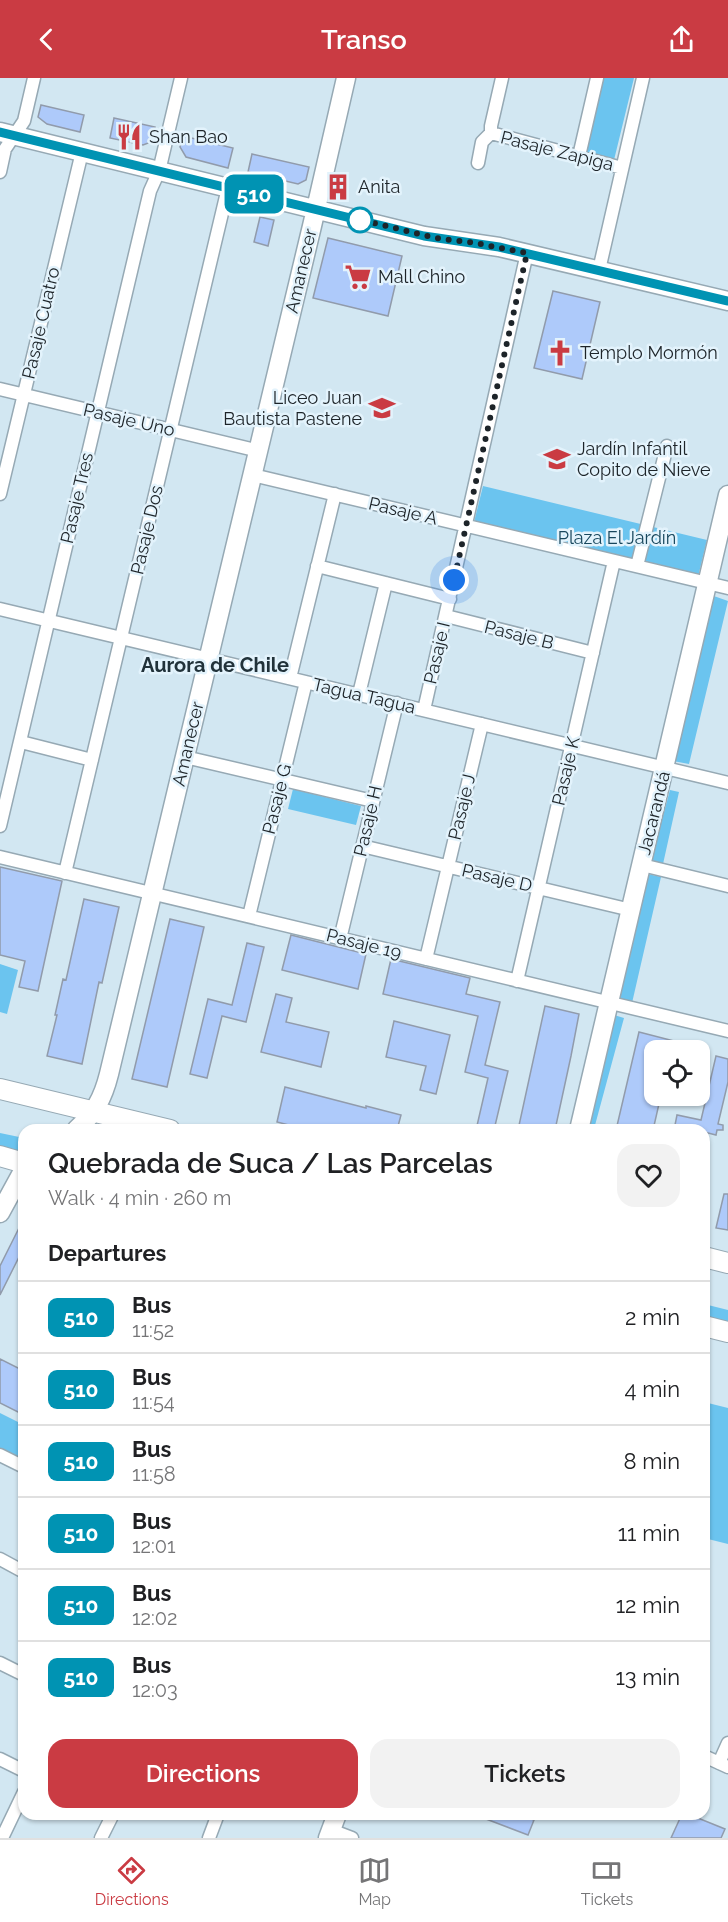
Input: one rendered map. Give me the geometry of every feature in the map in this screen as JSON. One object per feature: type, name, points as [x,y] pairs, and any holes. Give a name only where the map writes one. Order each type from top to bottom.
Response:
[{"type":"main road","points":[[0,1089],[146,1124]]},
{"type":"main road","points":[[0,1156],[18,1161]]},
{"type":"main road","points":[[710,1258],[728,1263]]},
{"type":"main road","points":[[710,1328],[728,1332]]},
{"type":"street","points":[[0,172],[8,134],[24,121],[34,78]]},
{"type":"street","name":"Pasaje Tres","points":[[0,826],[150,191],[159,171],[182,78]]},
{"type":"street","name":"Amanecer","points":[[82,1124],[94,1111],[105,1090],[346,78]]},
{"type":"street","points":[[478,163],[482,142],[491,133],[502,78]]},
{"type":"street","points":[[579,156],[597,78]]},
{"type":"street","points":[[599,270],[643,78]]},
{"type":"street","name":"Pasaje Zapiga","points":[[491,133],[622,168]]},
{"type":"street","points":[[8,134],[436,238],[527,253],[728,301]]},
{"type":"street","name":"Pasaje Cuatro","points":[[0,494],[82,152]]},
{"type":"street","name":"Pasaje Dos","points":[[65,873],[228,188]]},
{"type":"street","name":"Pasaje I","points":[[424,710],[527,253]]},
{"type":"street","name":"Pasaje Uno","points":[[0,389],[258,451]]},
{"type":"street","points":[[637,566],[667,446]]},
{"type":"street","name":"Pasaje A","points":[[253,475],[728,588]]},
{"type":"street","points":[[290,678],[335,494]]},
{"type":"street","name":"Jacarandá","points":[[580,1124],[728,495]]},
{"type":"street","name":"Pasaje K","points":[[517,981],[614,561]]},
{"type":"street","points":[[317,566],[450,599]]},
{"type":"street","points":[[359,694],[386,583]]},
{"type":"street","name":"Tagua Tagua","points":[[0,609],[728,783]]},
{"type":"street","name":"Pasaje B","points":[[446,616],[593,653]]},
{"type":"street","name":"Pasaje G","points":[[249,916],[306,682]]},
{"type":"street","name":"Pasaje H","points":[[340,939],[397,703]]},
{"type":"street","name":"Pasaje J","points":[[426,959],[482,724]]},
{"type":"street","points":[[21,742],[92,760]]},
{"type":"street","points":[[185,758],[373,801]]},
{"type":"street","name":"Pasaje D","points":[[362,846],[631,910]]},
{"type":"street","name":"Pasaje 19","points":[[0,857],[610,1003],[727,1027]]},
{"type":"street","points":[[642,865],[728,886]]},
{"type":"street","points":[[0,1213],[18,1180]]},
{"type":"street","points":[[0,1455],[18,1464]]},
{"type":"street","points":[[0,1559],[18,1569]]},
{"type":"street","points":[[0,1663],[18,1672]]},
{"type":"street","points":[[710,1759],[724,1765],[728,1743]]},
{"type":"street","points":[[0,1759],[18,1768]]},
{"type":"street","points":[[2,1838],[18,1805]]},
{"type":"street","points":[[101,1838],[110,1820]]},
{"type":"street","points":[[209,1838],[216,1820]]},
{"type":"street","points":[[332,1827],[352,1838]]},
{"type":"green space","points":[[601,78],[634,78],[614,160],[585,154]]},
{"type":"green space","name":"Plaza El Jardín","points":[[483,486],[707,540],[698,577],[474,522]]},
{"type":"green space","points":[[711,595],[728,601],[689,764],[673,761]]},
{"type":"green space","points":[[293,789],[361,806],[356,825],[288,809]]},
{"type":"green space","points":[[670,790],[679,792],[663,864],[651,860]]},
{"type":"green space","points":[[648,874],[661,877],[632,1003],[619,999]]},
{"type":"green space","points":[[0,964],[18,970],[7,1014],[0,1012]]},
{"type":"green space","points":[[614,1015],[624,1018],[595,1124],[587,1124]]},
{"type":"green space","points":[[0,1133],[18,1137],[18,1152],[0,1148]]},
{"type":"green space","points":[[710,1306],[728,1310],[728,1323],[710,1319]]},
{"type":"green space","points":[[710,1404],[728,1408],[728,1544],[710,1540]]},
{"type":"green space","points":[[0,1413],[18,1422],[18,1457],[0,1448]]},
{"type":"building","points":[[41,105],[84,115],[80,132],[47,124],[38,117]]},
{"type":"building","points":[[114,118],[155,127],[151,142],[143,145],[110,138]]},
{"type":"building","points":[[183,136],[233,148],[228,168],[186,157],[180,147]]},
{"type":"building","points":[[252,154],[309,167],[306,180],[298,184],[248,172]]},
{"type":"building","name":"Anita","points":[[334,179],[345,182],[342,194],[331,191]]},
{"type":"building","points":[[260,217],[274,220],[268,246],[254,242]]},
{"type":"building","name":"Mall Chino","points":[[328,238],[402,256],[388,316],[313,298]]},
{"type":"building","points":[[553,291],[600,302],[582,379],[534,368]]},
{"type":"building","points":[[0,867],[62,881],[38,991],[19,987],[25,961],[0,955]]},
{"type":"building","points":[[84,899],[119,907],[102,983],[99,982],[82,1064],[47,1056],[63,979],[66,980]]},
{"type":"building","points":[[170,919],[204,927],[167,1087],[132,1079]]},
{"type":"building","points":[[291,935],[366,954],[358,989],[282,970]]},
{"type":"building","points":[[247,943],[264,947],[246,1022],[222,1016],[207,1078],[190,1074],[208,999],[232,1005]]},
{"type":"building","points":[[391,959],[470,978],[466,994],[500,1002],[485,1065],[508,1071],[495,1124],[477,1124],[488,1078],[465,1072],[478,1016],[383,994]]},
{"type":"building","points":[[276,994],[292,998],[286,1022],[329,1032],[321,1067],[261,1052]]},
{"type":"building","points":[[545,1006],[579,1014],[556,1124],[519,1124]]},
{"type":"building","points":[[394,1021],[450,1035],[436,1094],[420,1090],[426,1066],[386,1057]]},
{"type":"building","points":[[639,1032],[670,1040],[644,1040],[644,1106],[658,1106],[654,1124],[617,1124]]},
{"type":"building","points":[[716,1056],[728,1059],[728,1082],[718,1124],[723,1125],[723,1130],[717,1130],[716,1135],[710,1134],[710,1124],[675,1124],[677,1115],[701,1120],[704,1106],[710,1106],[710,1082]]},
{"type":"building","points":[[285,1087],[401,1115],[399,1124],[285,1124],[277,1122]]},
{"type":"building","points":[[724,1194],[728,1194],[728,1230],[716,1228]]},
{"type":"building","points":[[18,1230],[18,1259],[0,1295],[0,1266]]},
{"type":"building","points":[[0,1359],[18,1368],[18,1412],[0,1403]]},
{"type":"building","points":[[489,1820],[534,1820],[528,1835]]},
{"type":"building","points":[[679,1820],[703,1820],[725,1829],[721,1838],[671,1838]]},
{"type":"bus line","name":"510","points":[[0,132],[424,236],[499,247],[728,301]]},
{"type":"place","name":"Shan Bao","points":[[129,137]]},
{"type":"place","name":"Anita","points":[[338,187]]},
{"type":"place","name":"Mall Chino","points":[[358,277]]},
{"type":"place","name":"Templo Mormón","points":[[560,353]]},
{"type":"place","name":"Liceo Juan Bautista Pastene","points":[[382,408]]},
{"type":"place","name":"Jardín Infantil Copito de Nieve","points":[[557,459]]},
{"type":"district","name":"Aurora de Chile","points":[[215,665]]},
{"type":"route","points":[[360,220],[357,219],[436,238],[527,253],[454,580]]}]
